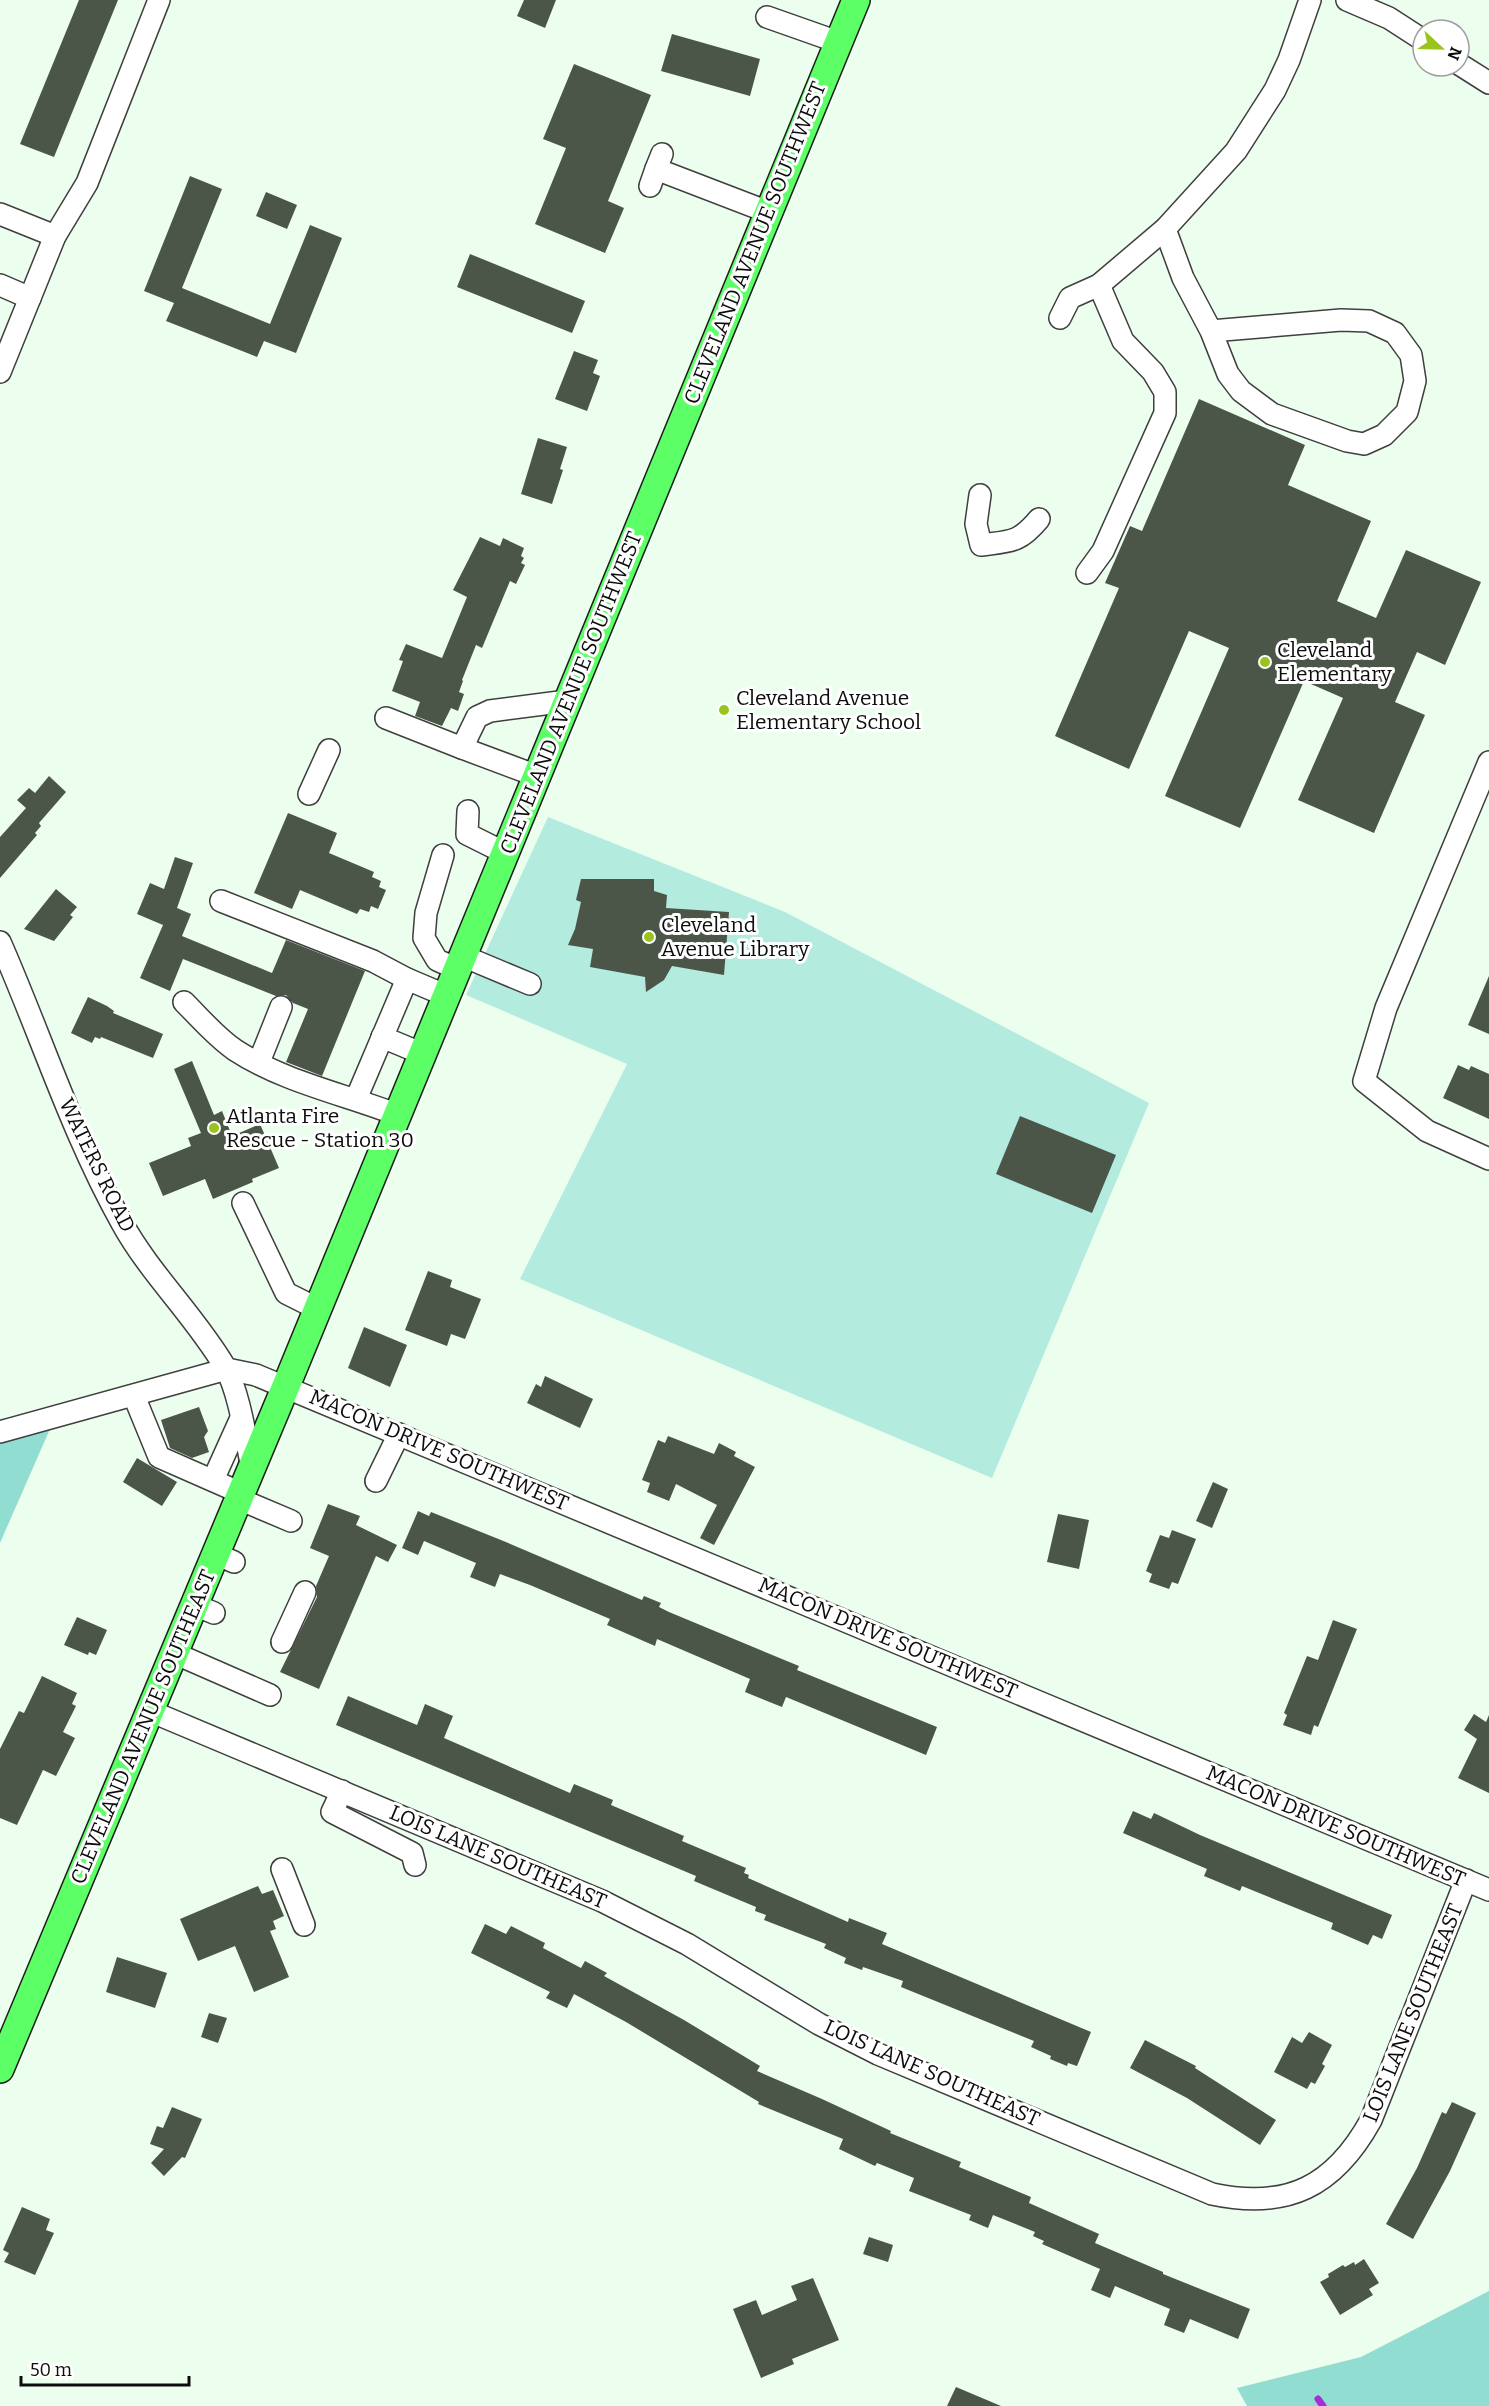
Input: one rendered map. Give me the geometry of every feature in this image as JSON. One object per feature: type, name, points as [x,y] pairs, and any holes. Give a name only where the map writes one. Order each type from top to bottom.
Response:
[{"type":"main road","name":"CLEVELAND AVENUE SOUTHWEST","points":[[286,1386],[856,0]]},
{"type":"main road","name":"CLEVELAND AVENUE SOUTHEAST","points":[[0,2068],[174,1653],[205,1609],[225,1558],[240,1496],[286,1386]]},
{"type":"street","points":[[0,372],[56,236],[87,183],[159,0]]},
{"type":"street","points":[[1060,318],[1070,298],[1099,285],[1165,229],[1236,151],[1275,90],[1289,60],[1310,0]]},
{"type":"street","points":[[1347,0],[1389,18],[1411,32]]},
{"type":"street","points":[[766,17],[838,42]]},
{"type":"street","points":[[1471,72],[1489,83]]},
{"type":"street","points":[[656,170],[768,212]]},
{"type":"street","points":[[0,214],[56,236]]},
{"type":"street","points":[[1165,229],[1183,278],[1211,331],[1228,374],[1241,391],[1272,414],[1347,441],[1364,444],[1384,435],[1407,412],[1415,381],[1411,355],[1395,333],[1369,321],[1329,321],[1211,331]]},
{"type":"street","points":[[0,285],[30,298]]},
{"type":"street","points":[[1087,573],[1104,551],[1165,412],[1165,392],[1153,372],[1123,341],[1099,285]]},
{"type":"street","points":[[980,495],[976,524],[981,545],[1008,542],[1026,535],[1040,519]]},
{"type":"street","points":[[462,748],[477,717],[490,711],[567,701]]},
{"type":"street","points":[[386,718],[537,776]]},
{"type":"street","points":[[309,794],[329,750]]},
{"type":"street","points":[[1489,762],[1386,1008],[1364,1082],[1427,1131],[1489,1160]]},
{"type":"street","points":[[468,811],[467,834],[505,854]]},
{"type":"street","points":[[443,855],[426,913],[424,938],[437,960],[460,963],[530,984]]},
{"type":"street","points":[[221,901],[373,961],[447,996]]},
{"type":"street","name":"WATERS ROAD","points":[[0,942],[79,1134],[122,1224],[199,1328],[226,1369],[242,1418],[252,1468]]},
{"type":"street","points":[[356,1099],[407,979]]},
{"type":"street","points":[[184,1002],[234,1049],[316,1088],[356,1099],[398,1115]]},
{"type":"street","points":[[259,1062],[281,1007]]},
{"type":"street","points":[[382,1037],[423,1054]]},
{"type":"street","points":[[243,1203],[286,1293],[318,1310]]},
{"type":"street","points":[[0,1432],[226,1369]]},
{"type":"street","name":"MACON DRIVE SOUTHWEST","points":[[226,1369],[256,1375],[286,1386],[1489,1890]]},
{"type":"street","points":[[134,1396],[159,1457],[213,1480],[291,1521]]},
{"type":"street","points":[[213,1480],[242,1418]]},
{"type":"street","points":[[376,1481],[399,1434]]},
{"type":"street","points":[[282,1642],[305,1592]]},
{"type":"street","points":[[174,1653],[270,1695]]},
{"type":"street","name":"LOIS LANE SOUTHEAST","points":[[150,1711],[602,1901],[687,1944],[819,2024],[878,2054],[1212,2194],[1238,2199],[1273,2199],[1307,2188],[1335,2170],[1357,2145],[1371,2120],[1466,1880]]},
{"type":"street","points":[[342,1791],[332,1812],[412,1853],[415,1865]]},
{"type":"street","points":[[282,1869],[304,1925]]},
{"type":"shaded area","points":[[548,817],[785,912],[1149,1103],[992,1478],[520,1279],[627,1064],[466,995]]},
{"type":"shaded area","points":[[57,1413],[0,1543],[0,1419]]},
{"type":"shaded area","points":[[1489,2291],[1489,2406],[1247,2406],[1237,2388],[1361,2357]]},
{"type":"building","points":[[79,0],[118,0],[54,157],[20,144]]},
{"type":"building","points":[[524,0],[556,0],[545,28],[517,16]]},
{"type":"building","points":[[672,34],[760,59],[750,96],[661,71]]},
{"type":"building","points":[[574,64],[651,95],[608,201],[624,208],[605,253],[535,224],[566,148],[543,139]]},
{"type":"building","points":[[190,176],[222,189],[182,288],[270,324],[310,225],[342,238],[296,353],[264,341],[257,357],[166,321],[174,303],[144,291]]},
{"type":"building","points":[[266,192],[297,205],[287,229],[256,216]]},
{"type":"building","points":[[470,254],[585,301],[572,333],[457,287]]},
{"type":"building","points":[[574,351],[598,360],[593,373],[600,376],[587,411],[555,399]]},
{"type":"building","name":"Cleveland Elementary","points":[[1199,399],[1305,445],[1288,485],[1371,521],[1337,601],[1376,618],[1406,550],[1481,582],[1445,665],[1417,652],[1395,702],[1425,715],[1374,833],[1298,800],[1343,698],[1304,681],[1240,828],[1165,796],[1229,648],[1189,631],[1129,769],[1055,736],[1119,588],[1105,583],[1130,526],[1142,531]]},
{"type":"building","points":[[538,438],[567,447],[560,469],[563,470],[552,504],[521,494]]},
{"type":"building","points":[[480,537],[500,546],[503,538],[524,548],[521,556],[524,558],[521,563],[525,565],[516,584],[510,581],[482,648],[476,645],[462,680],[459,692],[464,694],[458,711],[451,708],[442,726],[415,716],[420,702],[392,691],[403,661],[399,660],[406,644],[442,658],[467,597],[453,590]]},
{"type":"building","points":[[49,776],[66,792],[39,823],[41,826],[35,833],[37,835],[0,878],[0,837],[26,808],[17,800],[29,788],[35,793]]},
{"type":"building","points":[[288,813],[337,833],[329,853],[374,872],[372,877],[381,881],[379,887],[386,890],[378,909],[371,906],[369,912],[360,909],[357,914],[300,890],[292,909],[254,893]]},
{"type":"building","points":[[175,857],[193,863],[177,908],[191,914],[182,936],[272,973],[286,940],[365,971],[322,1076],[286,1062],[308,1009],[293,1003],[286,995],[276,996],[183,959],[170,991],[140,978],[163,925],[137,914],[150,883],[164,889]]},
{"type":"building","name":"Cleveland Avenue Library","points":[[581,879],[654,879],[654,891],[667,895],[666,908],[729,912],[724,975],[672,966],[664,980],[646,992],[645,977],[590,967],[593,949],[568,945],[575,929],[581,902],[576,900]]},
{"type":"building","points":[[56,889],[77,907],[70,915],[73,917],[54,941],[24,929]]},
{"type":"building","points":[[1489,976],[1489,1034],[1468,1025]]},
{"type":"building","points":[[88,997],[107,1006],[114,1011],[113,1013],[163,1034],[153,1058],[101,1037],[100,1039],[95,1037],[92,1043],[71,1033]]},
{"type":"building","name":"Atlanta Fire Rescue - Station 30","points":[[192,1061],[214,1115],[222,1111],[232,1136],[260,1124],[279,1168],[213,1199],[205,1179],[163,1196],[149,1163],[191,1146],[188,1138],[201,1133],[174,1069]]},
{"type":"building","points":[[1458,1065],[1469,1070],[1471,1066],[1489,1074],[1489,1119],[1443,1098]]},
{"type":"building","points":[[1020,1116],[1116,1155],[1092,1213],[996,1174]]},
{"type":"building","points":[[428,1271],[452,1280],[450,1287],[481,1299],[465,1339],[451,1334],[447,1346],[405,1330]]},
{"type":"building","points":[[364,1327],[407,1345],[390,1387],[348,1368]]},
{"type":"building","points":[[545,1376],[593,1399],[580,1428],[527,1403],[536,1384],[541,1387]]},
{"type":"building","points":[[199,1407],[208,1431],[204,1437],[209,1452],[192,1458],[170,1448],[161,1420]]},
{"type":"building","points":[[668,1436],[714,1454],[719,1443],[736,1452],[734,1456],[755,1467],[714,1545],[700,1538],[717,1505],[676,1484],[669,1501],[647,1492],[650,1483],[642,1480],[658,1440],[665,1443]]},
{"type":"building","points":[[137,1458],[177,1482],[162,1506],[123,1482]]},
{"type":"building","points":[[1213,1482],[1228,1489],[1212,1528],[1196,1521]]},
{"type":"building","points":[[328,1504],[360,1516],[356,1525],[397,1545],[388,1562],[376,1556],[319,1689],[280,1672],[317,1597],[316,1586],[329,1556],[310,1548]]},
{"type":"building","points":[[418,1511],[429,1516],[431,1512],[642,1600],[644,1596],[661,1603],[659,1607],[669,1612],[799,1666],[797,1670],[937,1727],[926,1755],[786,1697],[782,1707],[745,1692],[750,1679],[657,1639],[655,1646],[607,1625],[610,1619],[530,1585],[500,1574],[495,1587],[470,1577],[476,1563],[424,1541],[418,1555],[402,1548]]},
{"type":"building","points":[[1058,1514],[1089,1520],[1079,1569],[1047,1562]]},
{"type":"building","points":[[1172,1530],[1196,1539],[1178,1584],[1172,1582],[1169,1589],[1149,1582],[1152,1574],[1146,1571],[1160,1535],[1169,1538]]},
{"type":"building","points":[[77,1617],[107,1630],[96,1655],[89,1652],[88,1655],[64,1645]]},
{"type":"building","points":[[1333,1620],[1357,1629],[1318,1727],[1314,1725],[1311,1735],[1283,1725],[1287,1715],[1284,1713],[1307,1656],[1318,1660]]},
{"type":"building","points":[[42,1676],[77,1693],[72,1704],[76,1706],[63,1732],[75,1738],[56,1776],[43,1770],[17,1825],[0,1818],[0,1749],[19,1711],[24,1713]]},
{"type":"building","points":[[348,1696],[417,1725],[425,1704],[453,1716],[444,1738],[570,1793],[574,1784],[613,1800],[611,1805],[684,1836],[682,1841],[746,1868],[744,1873],[749,1875],[748,1878],[848,1922],[849,1918],[887,1933],[882,1944],[1091,2032],[1077,2066],[1068,2063],[1067,2066],[1050,2059],[1051,2056],[1031,2047],[1034,2041],[901,1987],[903,1981],[844,1963],[846,1958],[824,1948],[826,1944],[764,1920],[766,1915],[755,1911],[756,1907],[694,1881],[696,1876],[336,1725]]},
{"type":"building","points":[[1474,1714],[1486,1722],[1489,1715],[1489,1793],[1458,1778],[1477,1739],[1464,1730]]},
{"type":"building","points":[[1133,1811],[1151,1819],[1154,1813],[1200,1835],[1392,1915],[1382,1939],[1373,1935],[1368,1945],[1331,1929],[1333,1923],[1242,1886],[1240,1891],[1204,1876],[1207,1869],[1123,1833]]},
{"type":"building","points":[[258,1886],[262,1894],[273,1890],[284,1916],[273,1921],[276,1929],[270,1931],[289,1977],[254,1992],[235,1946],[198,1961],[180,1919]]},
{"type":"building","points":[[485,1924],[506,1934],[511,1926],[545,1943],[543,1948],[581,1968],[585,1961],[607,1973],[604,1976],[684,2020],[760,2066],[757,2071],[891,2131],[890,2133],[961,2162],[959,2167],[1031,2197],[1029,2203],[1099,2234],[1095,2243],[1163,2272],[1163,2274],[1250,2309],[1238,2339],[1190,2319],[1184,2333],[1164,2325],[1170,2309],[1115,2286],[1110,2298],[1091,2290],[1100,2269],[1042,2244],[1044,2241],[1033,2236],[1035,2232],[993,2215],[988,2228],[969,2220],[971,2215],[909,2191],[914,2178],[877,2163],[875,2166],[839,2149],[843,2139],[758,2104],[759,2102],[626,2022],[574,1994],[567,2008],[546,1998],[550,1992],[471,1953]]},
{"type":"building","points":[[117,1957],[167,1973],[155,2008],[106,1992]]},
{"type":"building","points":[[209,2013],[227,2018],[218,2043],[201,2037]]},
{"type":"building","points":[[1309,2032],[1332,2045],[1322,2064],[1325,2066],[1315,2084],[1311,2082],[1307,2089],[1274,2072],[1292,2037],[1302,2043]]},
{"type":"building","points":[[1145,2040],[1196,2066],[1195,2068],[1276,2120],[1260,2145],[1187,2098],[1130,2068]]},
{"type":"building","points":[[1452,2102],[1476,2113],[1450,2171],[1413,2239],[1386,2224],[1417,2168],[1442,2112],[1446,2114]]},
{"type":"building","points":[[172,2107],[202,2119],[185,2158],[182,2157],[164,2176],[151,2163],[164,2149],[150,2144],[157,2126],[163,2128]]},
{"type":"building","points":[[22,2207],[50,2219],[46,2230],[54,2233],[35,2275],[4,2262],[9,2253],[3,2250]]},
{"type":"building","points":[[869,2237],[893,2245],[888,2262],[863,2254]]},
{"type":"building","points":[[1364,2259],[1379,2283],[1369,2289],[1373,2295],[1340,2315],[1320,2282],[1343,2265],[1345,2267],[1354,2262],[1355,2265]]},
{"type":"building","points":[[813,2278],[839,2340],[792,2359],[794,2364],[761,2378],[733,2309],[756,2300],[762,2315],[797,2300],[791,2286]]},
{"type":"building","points":[[956,2387],[1001,2406],[947,2406]]},
{"type":"waterway","points":[[1318,2399],[1323,2406]]},
{"type":"place","name":"Cleveland Elementary","points":[[1265,662]]},
{"type":"place","name":"Cleveland Avenue Elementary School","points":[[724,710]]},
{"type":"place","name":"Cleveland Avenue Library","points":[[649,937]]},
{"type":"place","name":"Atlanta Fire Rescue - Station 30","points":[[214,1128]]}]
